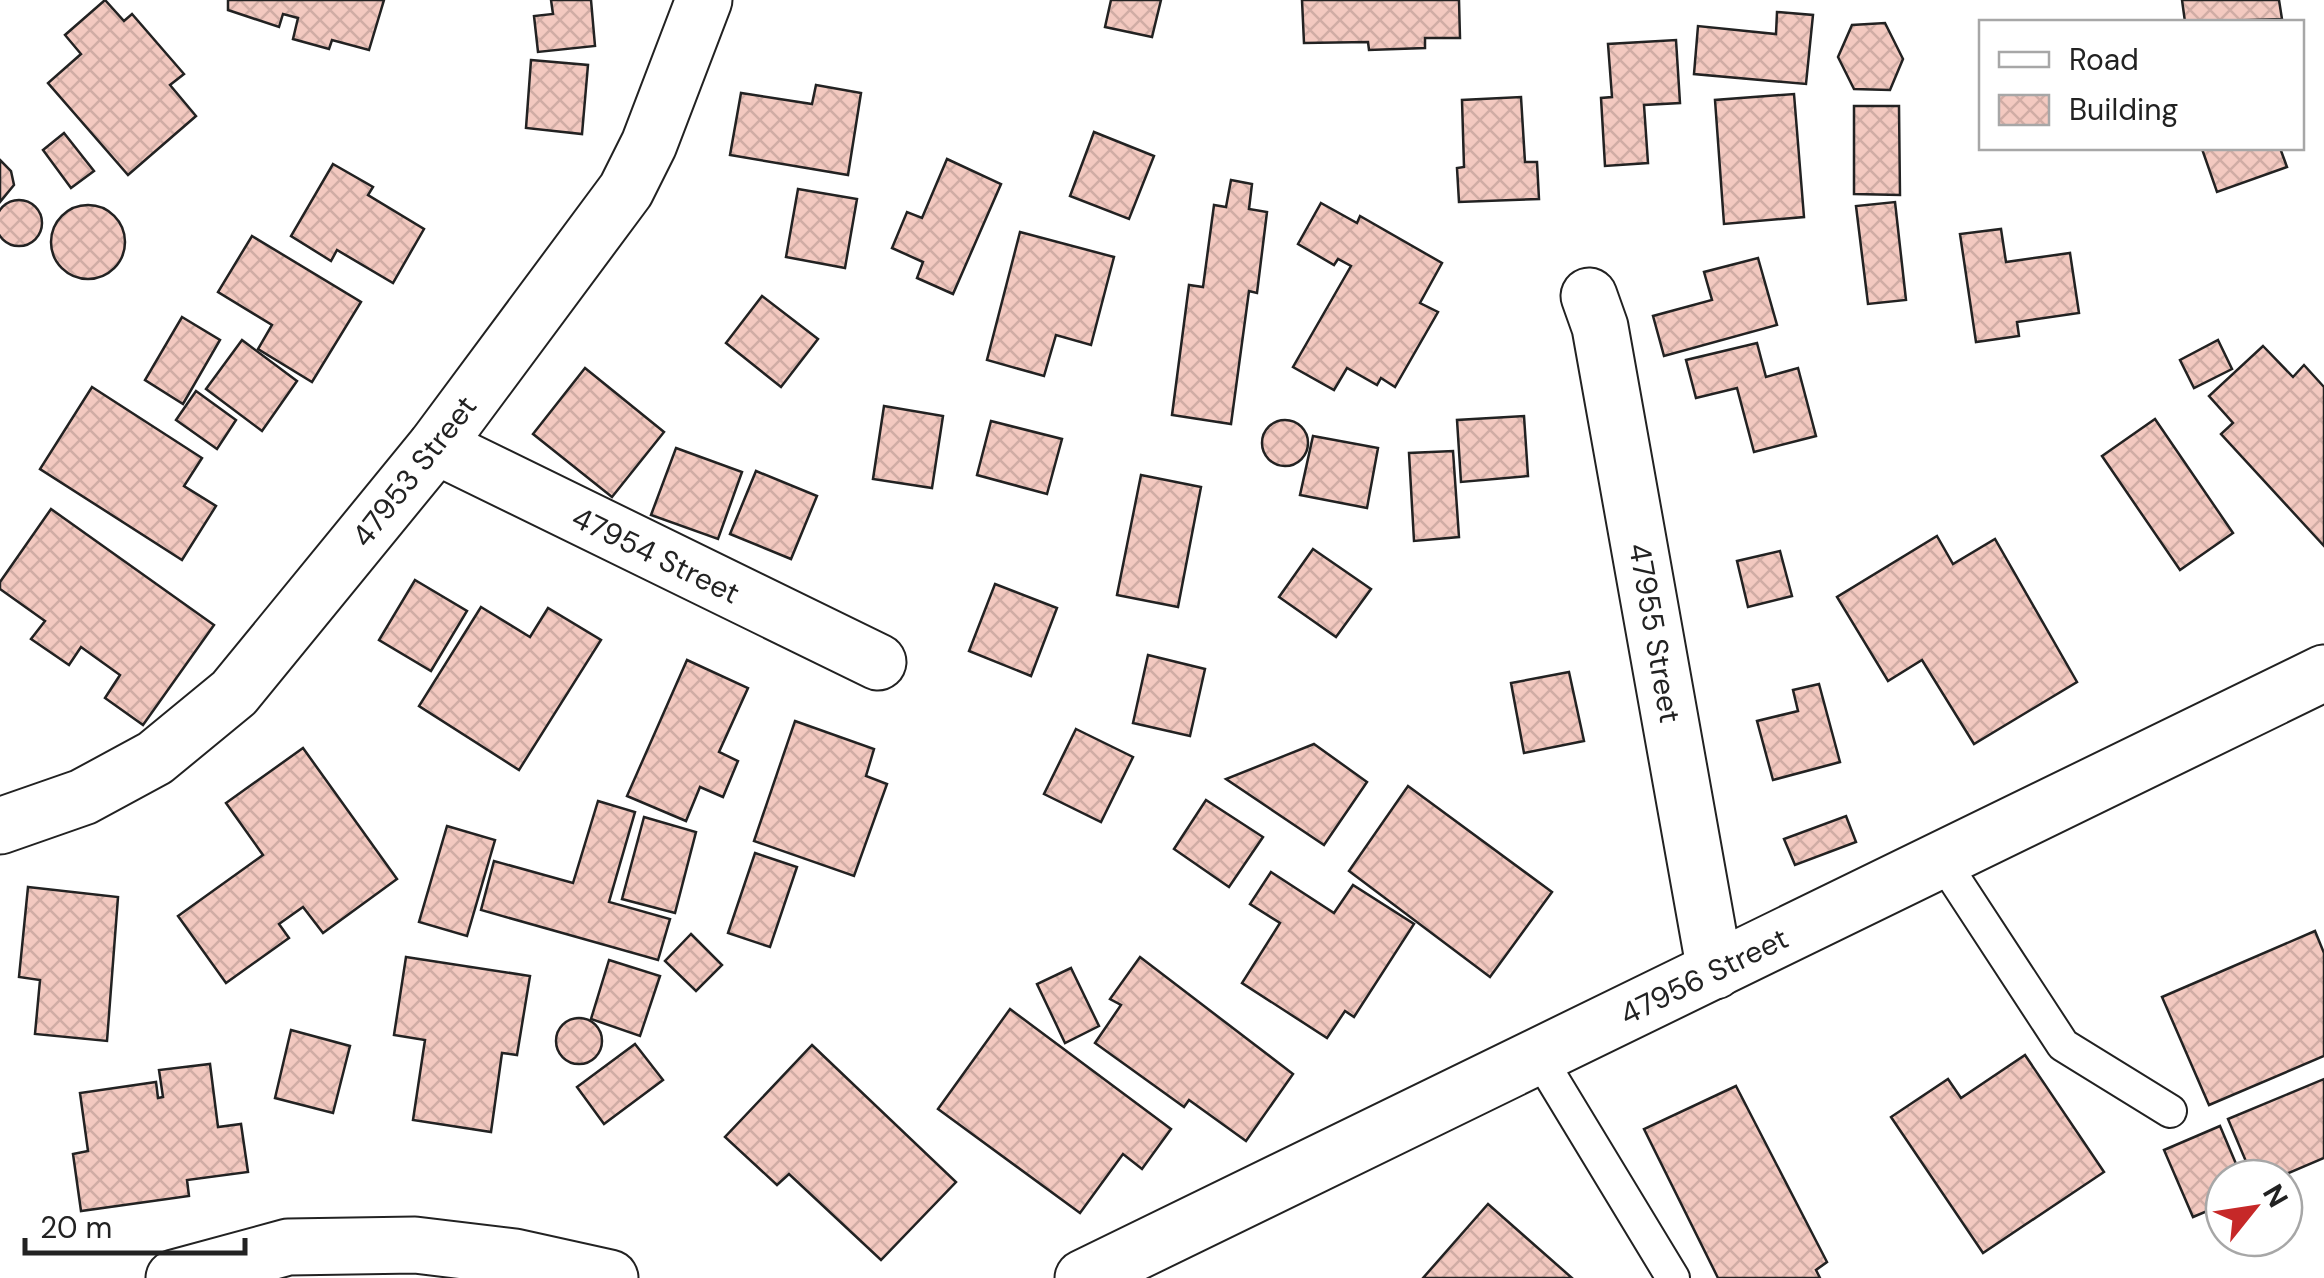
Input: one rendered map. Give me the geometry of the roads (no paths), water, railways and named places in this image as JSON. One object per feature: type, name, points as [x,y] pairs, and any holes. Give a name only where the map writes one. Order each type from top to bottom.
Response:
[{"type":"street","name":"47953 Street","points":[[0,826],[83,797],[155,758],[234,693],[436,446],[626,190],[649,144],[704,0]]},
{"type":"street","name":"47955 Street","points":[[1589,296],[1600,327],[1715,971]]},
{"type":"street","name":"47954 Street","points":[[436,446],[878,662]]},
{"type":"street","name":"47956 Street","points":[[1083,1278],[2324,673]]},
{"type":"street","points":[[174,1278],[288,1248],[415,1245],[515,1257],[610,1278]]},
{"type":"lane","points":[[1942,860],[2063,1045],[2170,1111]]},
{"type":"lane","points":[[1539,1057],[1674,1278]]}]
